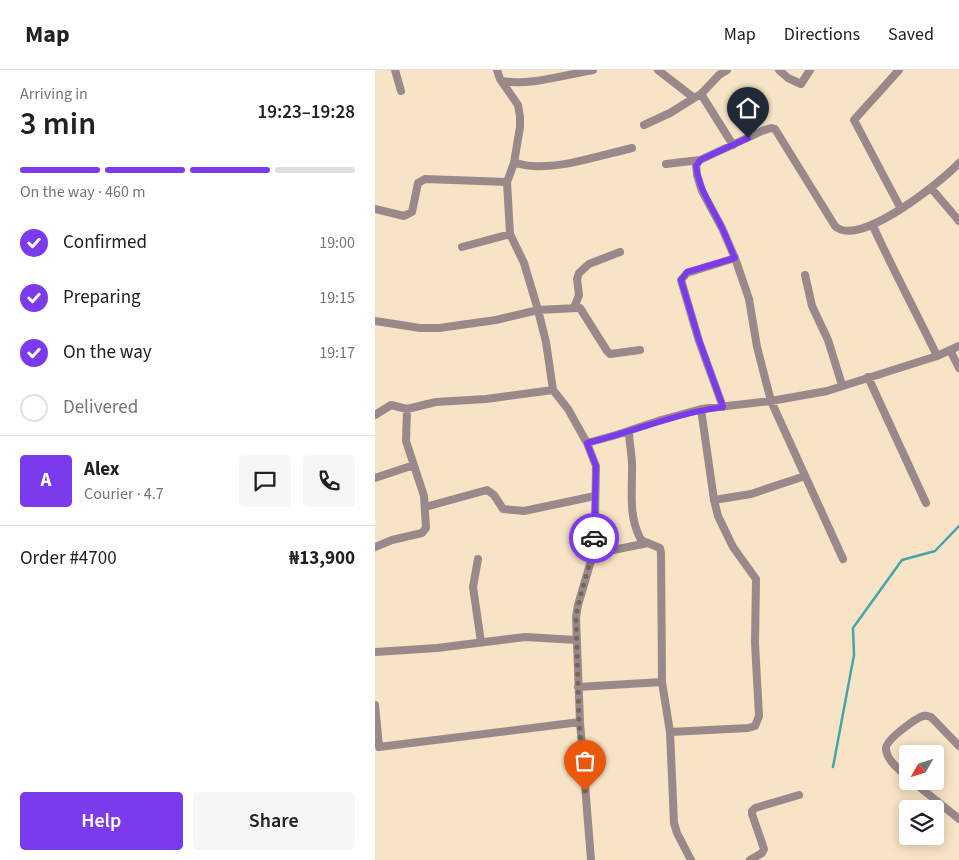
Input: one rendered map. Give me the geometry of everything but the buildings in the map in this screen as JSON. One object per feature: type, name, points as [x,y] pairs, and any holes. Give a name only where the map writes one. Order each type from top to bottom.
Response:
[{"type":"street","points":[[395,70],[401,91]]},
{"type":"street","points":[[497,70],[502,82],[518,105],[520,117],[514,163],[507,182],[510,234],[524,263],[538,310],[546,342],[553,390],[568,409],[587,443],[596,466],[593,554],[578,604],[576,640],[579,722],[591,860]]},
{"type":"street","points":[[502,82],[513,84],[593,70]]},
{"type":"street","points":[[658,70],[681,89],[698,96],[733,145]]},
{"type":"street","points":[[644,125],[670,113],[698,96],[719,75],[727,70]]},
{"type":"street","points":[[779,70],[788,78],[801,84],[810,70]]},
{"type":"street","points":[[899,70],[854,120],[901,209]]},
{"type":"street","points":[[667,164],[700,160],[762,131],[771,128],[775,129],[835,226],[839,231],[845,231],[873,226],[931,188],[959,163]]},
{"type":"street","points":[[514,163],[534,166],[552,165],[632,148]]},
{"type":"street","points":[[700,160],[696,166],[702,191],[722,228],[735,258],[749,300],[757,347],[771,400],[843,559]]},
{"type":"street","points":[[375,209],[404,216],[408,215],[412,212],[418,183],[425,179],[507,182]]},
{"type":"street","points":[[931,188],[959,221]]},
{"type":"street","points":[[873,226],[937,356]]},
{"type":"street","points":[[462,247],[510,234]]},
{"type":"street","points":[[574,308],[579,295],[577,279],[579,273],[589,264],[620,252]]},
{"type":"street","points":[[723,407],[699,340],[681,280],[687,272],[735,258]]},
{"type":"street","points":[[805,275],[812,306],[827,340],[842,385]]},
{"type":"street","points":[[375,321],[420,328],[439,328],[497,320],[538,310],[580,308],[599,340],[610,354],[641,350]]},
{"type":"street","points":[[587,443],[661,420],[701,410],[827,391],[937,356],[959,346]]},
{"type":"street","points":[[950,350],[959,368]]},
{"type":"street","points":[[868,377],[926,503]]},
{"type":"street","points":[[375,415],[391,405],[407,410],[436,402],[486,399],[553,390]]},
{"type":"street","points":[[375,546],[422,533],[426,528],[422,486],[406,441],[407,410]]},
{"type":"street","points":[[670,732],[748,728],[755,726],[758,722],[755,643],[756,579],[727,537],[714,500],[701,410]]},
{"type":"street","points":[[629,431],[632,471],[632,513],[640,538],[659,548],[661,553],[662,682],[670,732],[675,823],[677,832],[691,860]]},
{"type":"street","points":[[375,478],[414,465]]},
{"type":"street","points":[[714,500],[751,494],[805,476]]},
{"type":"street","points":[[425,507],[487,490],[503,509],[524,511],[595,496]]},
{"type":"street","points":[[593,554],[648,543]]},
{"type":"street","points":[[478,558],[473,586],[481,642]]},
{"type":"street","points":[[375,652],[437,648],[525,637],[576,640]]},
{"type":"street","points":[[578,687],[662,682]]},
{"type":"street","points":[[375,707],[379,747],[579,722]]},
{"type":"street","points":[[899,768],[890,758],[886,749],[887,744],[906,726],[922,716],[927,715],[931,717],[959,746]]},
{"type":"street","points":[[923,790],[959,819]]},
{"type":"street","points":[[750,860],[762,853],[764,849],[752,810],[799,795]]},
{"type":"waterway","points":[[833,767],[854,655],[853,628],[902,560],[935,551],[959,526]]},
{"type":"way so far","points":[[585,791],[579,722],[576,617],[593,554],[594,538]]},
{"type":"route","points":[[594,538],[596,466],[587,443],[616,436],[661,420],[701,410],[723,407],[699,340],[681,280],[687,272],[735,258],[722,228],[702,191],[696,166],[700,160],[748,138]]}]
